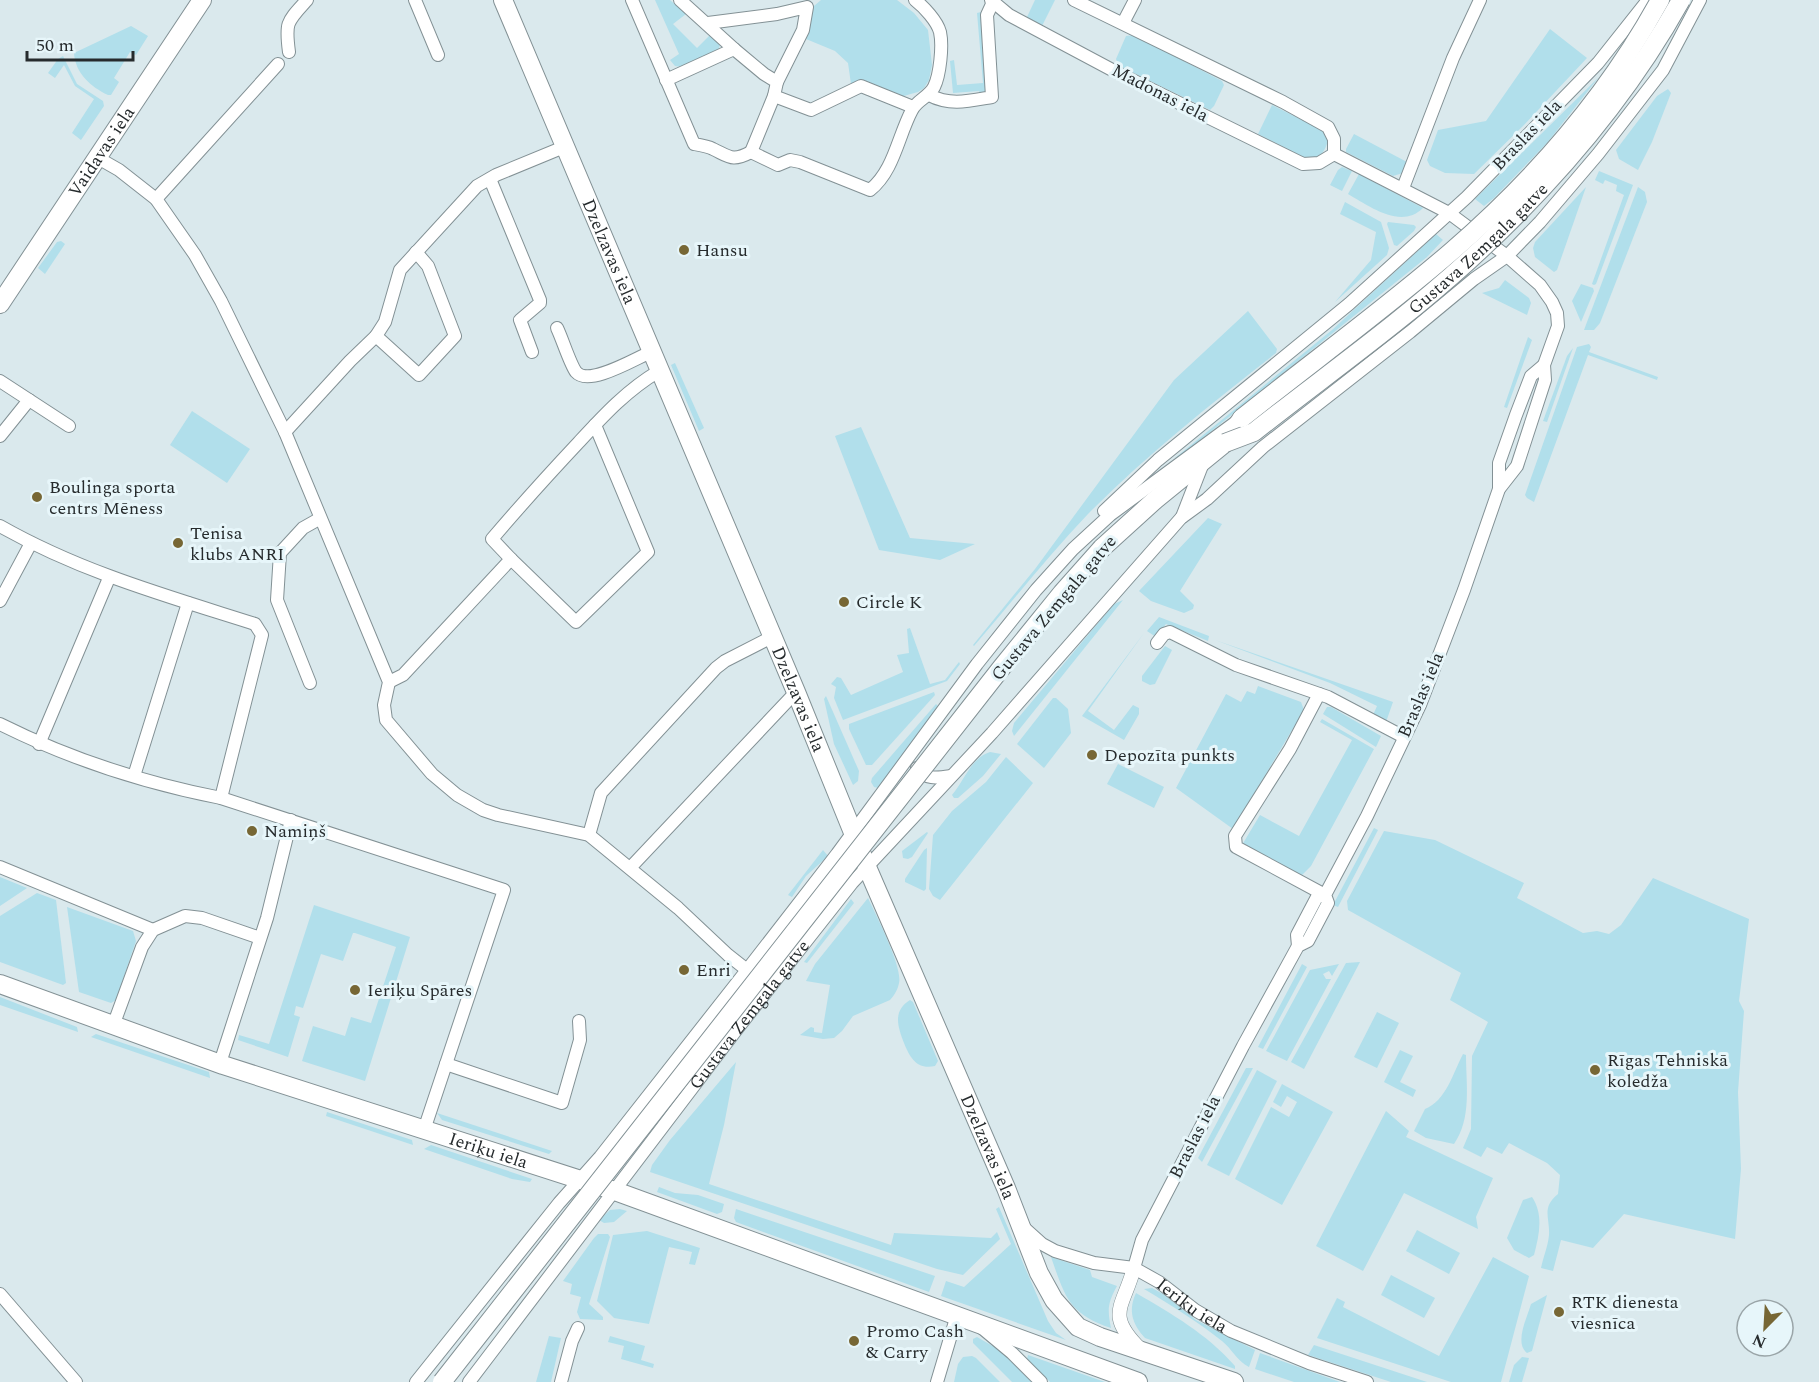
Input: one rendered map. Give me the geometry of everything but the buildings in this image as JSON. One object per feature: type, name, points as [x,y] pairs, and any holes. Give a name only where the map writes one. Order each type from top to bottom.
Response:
[{"type":"main road","name":"Vaidavas iela","points":[[0,304],[202,0]]},
{"type":"main road","name":"Dzelzavas iela","points":[[503,0],[796,692],[867,867],[917,978],[1039,1273],[1054,1300],[1071,1321],[1086,1331],[1144,1352]]},
{"type":"main road","name":"Gustava Zemgala gatve","points":[[442,1382],[1062,592],[1122,528],[1224,443],[1242,418],[1437,264],[1518,188],[1582,116],[1627,54],[1660,0]]},
{"type":"main road","name":"Gustava Zemgala gatve","points":[[1224,443],[1254,432],[1448,279],[1494,237],[1556,175],[1596,128],[1643,63],[1681,0]]},
{"type":"main road","name":"Ieriķu iela","points":[[0,984],[220,1063],[615,1191],[1138,1382]]},
{"type":"main road","points":[[1144,1352],[1234,1382]]},
{"type":"street","points":[[289,52],[286,31],[288,23],[307,0]]},
{"type":"street","points":[[415,0],[438,55]]},
{"type":"street","points":[[632,0],[694,144],[712,149],[727,157],[741,158],[750,152],[774,96],[777,82],[803,30],[810,2]]},
{"type":"street","points":[[680,0],[734,49],[777,82]]},
{"type":"street","points":[[750,152],[778,165],[790,160],[800,162],[870,190],[879,183],[896,150],[913,107],[928,95],[934,86],[940,60],[940,32],[930,16],[915,0]]},
{"type":"street","points":[[1074,0],[1283,102],[1328,127],[1334,139],[1334,154],[1449,213]]},
{"type":"street","points":[[1123,23],[1135,0]]},
{"type":"street","points":[[1403,189],[1453,58],[1480,0]]},
{"type":"street","name":"Braslas iela","points":[[1134,1268],[1142,1240],[1243,1046],[1298,946],[1308,940],[1328,903],[1325,895],[1420,705],[1464,590],[1499,489],[1517,466],[1545,380],[1544,365],[1558,326],[1557,313],[1552,302],[1540,285],[1507,256],[1449,213],[1598,63],[1648,0]]},
{"type":"street","points":[[1507,256],[1540,222],[1598,154],[1656,80],[1668,62],[1700,0]]},
{"type":"street","points":[[928,95],[940,101],[955,103],[992,97],[987,15],[992,1]]},
{"type":"street","name":"Madonas iela","points":[[992,1],[1009,15],[1116,72],[1304,164],[1319,163],[1334,154]]},
{"type":"street","points":[[708,23],[777,14],[810,2]]},
{"type":"street","points":[[666,80],[734,49]]},
{"type":"street","points":[[156,199],[278,64]]},
{"type":"street","points":[[774,96],[811,110],[861,86],[913,107]]},
{"type":"street","points":[[285,432],[376,336],[385,322],[400,270],[477,186],[564,147]]},
{"type":"street","points":[[98,158],[119,170],[156,199],[195,255],[221,300],[285,432],[389,682],[384,705],[386,720],[432,774],[457,795],[483,810],[498,815],[589,835],[678,908],[747,970]]},
{"type":"street","points":[[490,179],[540,300],[540,303],[520,320],[532,352]]},
{"type":"street","name":"Gustava Zemgala gatve","points":[[416,1382],[579,1179],[600,1157],[853,832],[977,664],[1073,549],[1090,525],[1158,460],[1349,304],[1449,213]]},
{"type":"street","points":[[376,336],[419,375],[455,336],[428,266],[416,252]]},
{"type":"street","name":"Gustava Zemgala gatve","points":[[469,1382],[737,1029],[867,867],[993,733],[1181,518],[1207,499],[1263,447],[1507,256]]},
{"type":"street","points":[[557,328],[577,372],[585,377],[596,376],[651,352]]},
{"type":"street","name":"Braslas iela","points":[[1499,489],[1499,463],[1516,415],[1531,376],[1544,365]]},
{"type":"street","points":[[595,425],[648,552],[576,622],[492,539],[540,483],[619,399],[659,371]]},
{"type":"street","points":[[0,381],[69,426]]},
{"type":"street","points":[[0,436],[29,400]]},
{"type":"street","name":"Gustava Zemgala gatve","points":[[1073,549],[1136,494],[1242,418]]},
{"type":"street","name":"Gustava Zemgala gatve","points":[[1181,518],[1204,460]]},
{"type":"street","points":[[310,683],[277,600],[280,553],[303,528],[320,519]]},
{"type":"street","points":[[0,526],[31,543],[109,578],[255,624],[260,629],[262,635],[221,798]]},
{"type":"street","points":[[0,601],[31,543]]},
{"type":"street","points":[[389,682],[403,675],[511,559]]},
{"type":"street","points":[[39,744],[109,578]]},
{"type":"street","points":[[134,776],[188,603]]},
{"type":"street","points":[[1157,643],[1164,634],[1170,632],[1236,665],[1319,694],[1404,737]]},
{"type":"street","points":[[589,835],[601,793],[716,668],[724,661],[772,636]]},
{"type":"street","points":[[630,868],[796,692]]},
{"type":"street","points":[[1319,694],[1290,749],[1236,836],[1236,848],[1325,895]]},
{"type":"street","points":[[0,724],[39,744],[99,766],[189,792],[221,798],[504,890],[424,1130]]},
{"type":"street","points":[[911,753],[918,769],[925,776],[938,778],[951,776]]},
{"type":"street","points":[[220,1063],[261,938],[291,820]]},
{"type":"street","points":[[0,867],[153,930]]},
{"type":"street","points":[[113,1026],[141,947],[153,930],[185,916],[202,918],[261,938]]},
{"type":"street","points":[[446,1064],[562,1103],[580,1040],[579,1021]]},
{"type":"street","name":"Ieriķu iela","points":[[1021,1225],[1042,1244],[1055,1251],[1094,1263],[1134,1268],[1160,1282],[1195,1310],[1231,1330],[1309,1364],[1367,1382]]},
{"type":"street","points":[[528,1243],[538,1237],[549,1237],[558,1244],[561,1255],[559,1265]]},
{"type":"street","points":[[1134,1268],[1129,1287],[1119,1306],[1118,1316],[1122,1328],[1144,1352]]},
{"type":"street","points":[[0,1294],[76,1382]]},
{"type":"street","points":[[938,1382],[957,1315]]},
{"type":"street","name":"Ieriķu iela","points":[[975,1322],[1012,1353],[1041,1382]]},
{"type":"street","points":[[561,1382],[572,1341],[578,1328]]},
{"type":"shaded area","points":[[655,0],[670,0],[686,14],[673,24],[697,48],[710,35],[720,45],[718,51],[682,67],[675,66],[670,60],[679,54]]},
{"type":"shaded area","points":[[821,0],[897,0],[914,13],[928,30],[932,65],[929,80],[924,88],[900,97],[856,82],[851,84],[848,63],[835,51],[806,39],[814,6]]},
{"type":"shaded area","points":[[1035,0],[1055,0],[1042,26],[1027,17]]},
{"type":"shaded area","points":[[981,12],[990,83],[988,92],[953,93],[950,61],[954,60],[957,85],[983,83],[977,13]]},
{"type":"shaded area","points":[[131,26],[148,36],[136,55],[130,52],[114,78],[119,82],[111,95],[108,95],[85,78],[77,67],[74,53]]},
{"type":"shaded area","points":[[1550,29],[1587,58],[1474,174],[1445,173],[1430,166],[1427,160],[1438,130],[1486,121]]},
{"type":"shaded area","points":[[1134,35],[1222,81],[1224,85],[1214,106],[1210,110],[1119,66],[1116,59],[1126,36]]},
{"type":"shaded area","points":[[63,56],[77,84],[103,101],[104,106],[81,140],[72,133],[94,99],[75,86],[64,65],[55,78],[48,73]]},
{"type":"shaded area","points":[[1599,77],[1547,143],[1494,198],[1484,206],[1475,199]]},
{"type":"shaded area","points":[[1668,89],[1671,93],[1652,142],[1638,170],[1619,159],[1616,150],[1657,96]]},
{"type":"shaded area","points":[[1272,105],[1322,130],[1328,140],[1322,153],[1309,160],[1258,134]]},
{"type":"shaded area","points":[[1354,134],[1407,162],[1403,173],[1393,176],[1346,152]]},
{"type":"shaded area","points":[[1342,167],[1352,171],[1342,191],[1330,185]]},
{"type":"shaded area","points":[[1599,171],[1633,185],[1594,285],[1592,284],[1624,195],[1616,191],[1617,185],[1605,180],[1603,184],[1595,180]]},
{"type":"shaded area","points":[[1359,174],[1423,208],[1405,217],[1375,210],[1348,194]]},
{"type":"shaded area","points":[[1586,187],[1557,270],[1554,272],[1535,257],[1533,248],[1535,242]]},
{"type":"shaded area","points":[[1638,187],[1645,192],[1647,202],[1600,323],[1594,330],[1584,330]]},
{"type":"shaded area","points":[[1345,202],[1381,222],[1389,248],[1387,255],[1335,302],[1371,260],[1376,232],[1340,214]]},
{"type":"shaded area","points":[[1388,222],[1416,227],[1397,246],[1394,245]]},
{"type":"shaded area","points":[[1436,234],[1443,240],[1427,257],[1177,459],[1175,458],[1332,330]]},
{"type":"shaded area","points":[[61,241],[65,244],[45,274],[38,268],[57,242]]},
{"type":"shaded area","points":[[1505,280],[1529,298],[1531,303],[1527,315],[1482,293],[1499,288]]},
{"type":"shaded area","points":[[1581,284],[1593,288],[1594,291],[1581,322],[1572,301]]},
{"type":"shaded area","points":[[1248,311],[1277,349],[1276,353],[1179,430],[1110,492],[1059,546],[974,646],[1035,569],[1174,380]]},
{"type":"shaded area","points":[[1528,337],[1532,340],[1507,408],[1504,407]]},
{"type":"shaded area","points":[[1589,344],[1591,347],[1589,352],[1658,377],[1657,380],[1588,355],[1534,502],[1525,495],[1577,347]]},
{"type":"shaded area","points":[[1573,348],[1547,422],[1543,421],[1567,356]]},
{"type":"shaded area","points":[[675,363],[704,428],[699,431],[671,365]]},
{"type":"shaded area","points":[[192,411],[250,449],[227,483],[170,445]]},
{"type":"shaded area","points":[[861,427],[910,538],[975,544],[940,560],[879,550],[835,436]]},
{"type":"shaded area","points":[[1208,518],[1222,524],[1180,591],[1194,605],[1193,609],[1184,613],[1151,601],[1139,591]]},
{"type":"shaded area","points":[[1123,600],[1014,736],[1012,731],[1014,723],[1114,604]]},
{"type":"shaded area","points":[[1159,617],[1209,636],[1208,641],[1166,624],[1156,637],[1147,631]]},
{"type":"shaded area","points":[[910,628],[930,684],[945,680],[959,662],[960,664],[947,681],[843,720],[834,698],[836,687],[831,684],[837,677],[841,678],[851,695],[903,672],[897,655],[909,653],[907,629]]},
{"type":"shaded area","points":[[1144,633],[1088,711],[1114,730],[1133,705],[1139,708],[1139,714],[1124,740],[1082,716]]},
{"type":"shaded area","points":[[1215,640],[1393,702],[1386,722],[1373,715],[1377,706],[1330,683]]},
{"type":"shaded area","points":[[1165,646],[1172,650],[1155,684],[1150,685],[1142,681],[1142,676]]},
{"type":"shaded area","points":[[1258,686],[1301,702],[1304,710],[1233,829],[1176,788],[1226,694],[1241,702],[1247,691],[1255,694]]},
{"type":"shaded area","points":[[934,692],[935,695],[872,765],[866,765],[849,729],[849,724]]},
{"type":"shaded area","points":[[826,696],[859,771],[858,781],[853,785],[834,744],[824,699]]},
{"type":"shaded area","points":[[1053,698],[1068,709],[1071,733],[1044,768],[1017,744]]},
{"type":"shaded area","points":[[936,704],[938,706],[878,788],[874,787],[871,782],[872,778]]},
{"type":"shaded area","points":[[1327,707],[1331,707],[1381,736],[1376,747],[1323,714]]},
{"type":"shaded area","points":[[1322,719],[1374,749],[1311,866],[1300,877],[1242,845],[1260,815],[1299,836],[1352,740],[1320,722]]},
{"type":"shaded area","points":[[990,752],[1001,754],[983,776],[958,798],[954,798],[952,795],[973,765],[983,755]]},
{"type":"shaded area","points":[[1006,757],[1033,783],[940,900],[933,896],[929,889],[933,835],[952,811],[986,782]]},
{"type":"shaded area","points":[[1118,764],[1164,787],[1154,808],[1107,784]]},
{"type":"shaded area","points":[[1374,828],[1378,830],[1338,907],[1333,905]]},
{"type":"shaded area","name":"Rīgas Tehniskā koledža","points":[[1384,831],[1435,840],[1524,883],[1517,898],[1583,933],[1597,931],[1609,934],[1621,925],[1653,878],[1749,919],[1739,1001],[1744,1011],[1738,1092],[1741,1169],[1735,1239],[1624,1214],[1593,1248],[1561,1240],[1553,1271],[1541,1268],[1549,1235],[1548,1208],[1558,1194],[1560,1175],[1547,1163],[1509,1143],[1502,1154],[1487,1147],[1481,1157],[1463,1148],[1471,1129],[1472,1056],[1488,1022],[1450,1000],[1461,973],[1348,910],[1347,901]]},
{"type":"shaded area","points":[[927,832],[912,857],[903,858],[902,851]]},
{"type":"shaded area","points":[[927,848],[926,889],[924,891],[905,882],[905,879]]},
{"type":"shaded area","points":[[823,850],[828,856],[806,876],[792,897],[788,895]]},
{"type":"shaded area","points":[[0,877],[27,888],[0,906]]},
{"type":"shaded area","points":[[37,893],[56,900],[66,983],[63,985],[0,962],[0,916]]},
{"type":"shaded area","points":[[868,898],[897,966],[899,983],[897,990],[890,1000],[853,1016],[834,1038],[823,1039],[800,1035],[811,1027],[814,1028],[814,1032],[822,1033],[830,985],[806,981],[815,964]]},
{"type":"shaded area","points":[[851,899],[854,903],[807,963],[804,962]]},
{"type":"shaded area","points":[[314,905],[410,937],[365,1081],[302,1061],[313,1026],[345,1036],[351,1017],[371,1023],[396,947],[355,933],[353,933],[343,961],[321,954],[303,1008],[296,1006],[294,1015],[300,1017],[288,1057],[238,1040],[239,1035],[269,1044]]},
{"type":"shaded area","points":[[67,907],[133,931],[136,941],[116,1000],[111,1003],[79,992]]},
{"type":"shaded area","points":[[1360,962],[1304,1069],[1291,1062],[1346,963]]},
{"type":"shaded area","points":[[1302,964],[1307,967],[1263,1049],[1258,1047]]},
{"type":"shaded area","points":[[1339,964],[1332,976],[1329,971],[1323,974],[1326,979],[1331,979],[1287,1061],[1266,1051],[1310,970]]},
{"type":"shaded area","points":[[0,997],[77,1027],[78,1032],[0,1005]]},
{"type":"shaded area","points":[[910,1000],[913,1002],[938,1061],[935,1066],[923,1066],[915,1062],[904,1043],[898,1020],[904,1004]]},
{"type":"shaded area","points":[[1377,1012],[1399,1023],[1377,1068],[1354,1057]]},
{"type":"shaded area","points":[[96,1034],[209,1072],[210,1078],[91,1037]]},
{"type":"shaded area","points":[[1400,1050],[1413,1056],[1400,1082],[1416,1090],[1413,1097],[1384,1082]]},
{"type":"shaded area","points":[[1463,1054],[1466,1055],[1467,1101],[1460,1134],[1454,1144],[1426,1138],[1414,1131],[1425,1109],[1444,1093]]},
{"type":"shaded area","points":[[736,1062],[724,1125],[709,1184],[891,1245],[894,1233],[991,1238],[997,1232],[1000,1239],[963,1275],[937,1269],[650,1172],[652,1165],[670,1140]]},
{"type":"shaded area","points":[[1246,1068],[1253,1068],[1202,1162],[1198,1158]]},
{"type":"shaded area","points":[[1257,1070],[1277,1081],[1229,1176],[1207,1165]]},
{"type":"shaded area","points":[[1282,1084],[1333,1112],[1282,1205],[1235,1179],[1271,1107],[1289,1117],[1297,1102],[1287,1096],[1281,1107],[1273,1102]]},
{"type":"shaded area","points":[[1386,1111],[1409,1131],[1406,1137],[1493,1178],[1476,1217],[1478,1229],[1404,1193],[1363,1271],[1316,1246]]},
{"type":"shaded area","points":[[327,1112],[412,1140],[413,1145],[326,1116]]},
{"type":"shaded area","points":[[437,1113],[552,1151],[549,1154],[442,1120]]},
{"type":"shaded area","points":[[431,1145],[532,1179],[530,1182],[512,1179],[424,1149]]},
{"type":"shaded area","points":[[659,1187],[675,1193],[698,1195],[724,1204],[722,1212],[717,1214],[657,1192]]},
{"type":"shaded area","points":[[1532,1197],[1538,1211],[1539,1226],[1534,1255],[1529,1258],[1514,1250],[1507,1238],[1523,1200]]},
{"type":"shaded area","points":[[999,1207],[1048,1321],[1056,1333],[1066,1340],[941,1296],[946,1281],[964,1287],[1011,1244],[996,1209]]},
{"type":"shaded area","points":[[736,1209],[935,1276],[929,1292],[736,1222],[734,1218]]},
{"type":"shaded area","points":[[610,1210],[627,1211],[614,1222],[604,1223],[599,1220]]},
{"type":"shaded area","points":[[1417,1230],[1460,1253],[1449,1274],[1406,1251]]},
{"type":"shaded area","points":[[647,1231],[700,1248],[695,1265],[689,1264],[692,1252],[669,1247],[649,1324],[614,1318],[597,1301],[613,1235]]},
{"type":"shaded area","points":[[598,1234],[608,1234],[610,1237],[589,1304],[603,1317],[603,1320],[580,1319],[577,1312],[581,1297],[570,1294],[572,1284],[563,1281]]},
{"type":"shaded area","points":[[1051,1257],[1090,1270],[1092,1277],[1117,1286],[1109,1306],[1111,1328],[1086,1317],[1070,1302],[1060,1283]]},
{"type":"shaded area","points":[[1493,1257],[1529,1276],[1501,1382],[1451,1382],[1317,1338],[1337,1298],[1345,1302],[1343,1307],[1439,1356]]},
{"type":"shaded area","points":[[1391,1275],[1435,1298],[1424,1318],[1381,1295]]},
{"type":"shaded area","points":[[1152,1288],[1196,1320],[1255,1350],[1249,1367],[1213,1334],[1144,1289]]},
{"type":"shaded area","points":[[1136,1293],[1201,1334],[1235,1366],[1235,1369],[1145,1338],[1133,1317],[1132,1305]]},
{"type":"shaded area","points":[[1547,1295],[1532,1351],[1527,1353],[1523,1349],[1521,1337],[1531,1304]]},
{"type":"shaded area","points":[[549,1336],[561,1338],[551,1382],[536,1382]]},
{"type":"shaded area","points":[[610,1336],[645,1346],[641,1360],[654,1364],[653,1368],[621,1359],[624,1346],[608,1342]]},
{"type":"shaded area","points":[[977,1337],[1010,1356],[1033,1382],[1012,1382],[973,1343],[973,1339]]},
{"type":"shaded area","points":[[1314,1345],[1427,1382],[1391,1382],[1308,1355]]},
{"type":"shaded area","points":[[1260,1353],[1340,1382],[1294,1382],[1255,1369]]},
{"type":"shaded area","points":[[1028,1355],[1105,1382],[1050,1382],[1027,1359]]},
{"type":"shaded area","points":[[972,1356],[1000,1382],[954,1382],[958,1364],[963,1357]]},
{"type":"shaded area","points":[[1522,1357],[1529,1358],[1522,1382],[1509,1382],[1514,1365]]},
{"type":"place","name":"Hansu","points":[[684,250]]},
{"type":"place","name":"Boulinga sporta centrs Mēness","points":[[37,497]]},
{"type":"place","name":"Tenisa klubs ANRI","points":[[178,543]]},
{"type":"place","name":"Circle K","points":[[844,602]]},
{"type":"place","name":"Depozīta punkts","points":[[1092,755]]},
{"type":"place","name":"Namiņš","points":[[252,831]]},
{"type":"place","name":"Enri","points":[[684,970]]},
{"type":"place","name":"Ieriķu Spāres","points":[[355,990]]},
{"type":"place","name":"Rīgas Tehniskā koledža","points":[[1595,1070]]},
{"type":"place","name":"RTK dienesta viesnīca","points":[[1559,1312]]},
{"type":"place","name":"Promo Cash & Carry","points":[[854,1341]]}]
